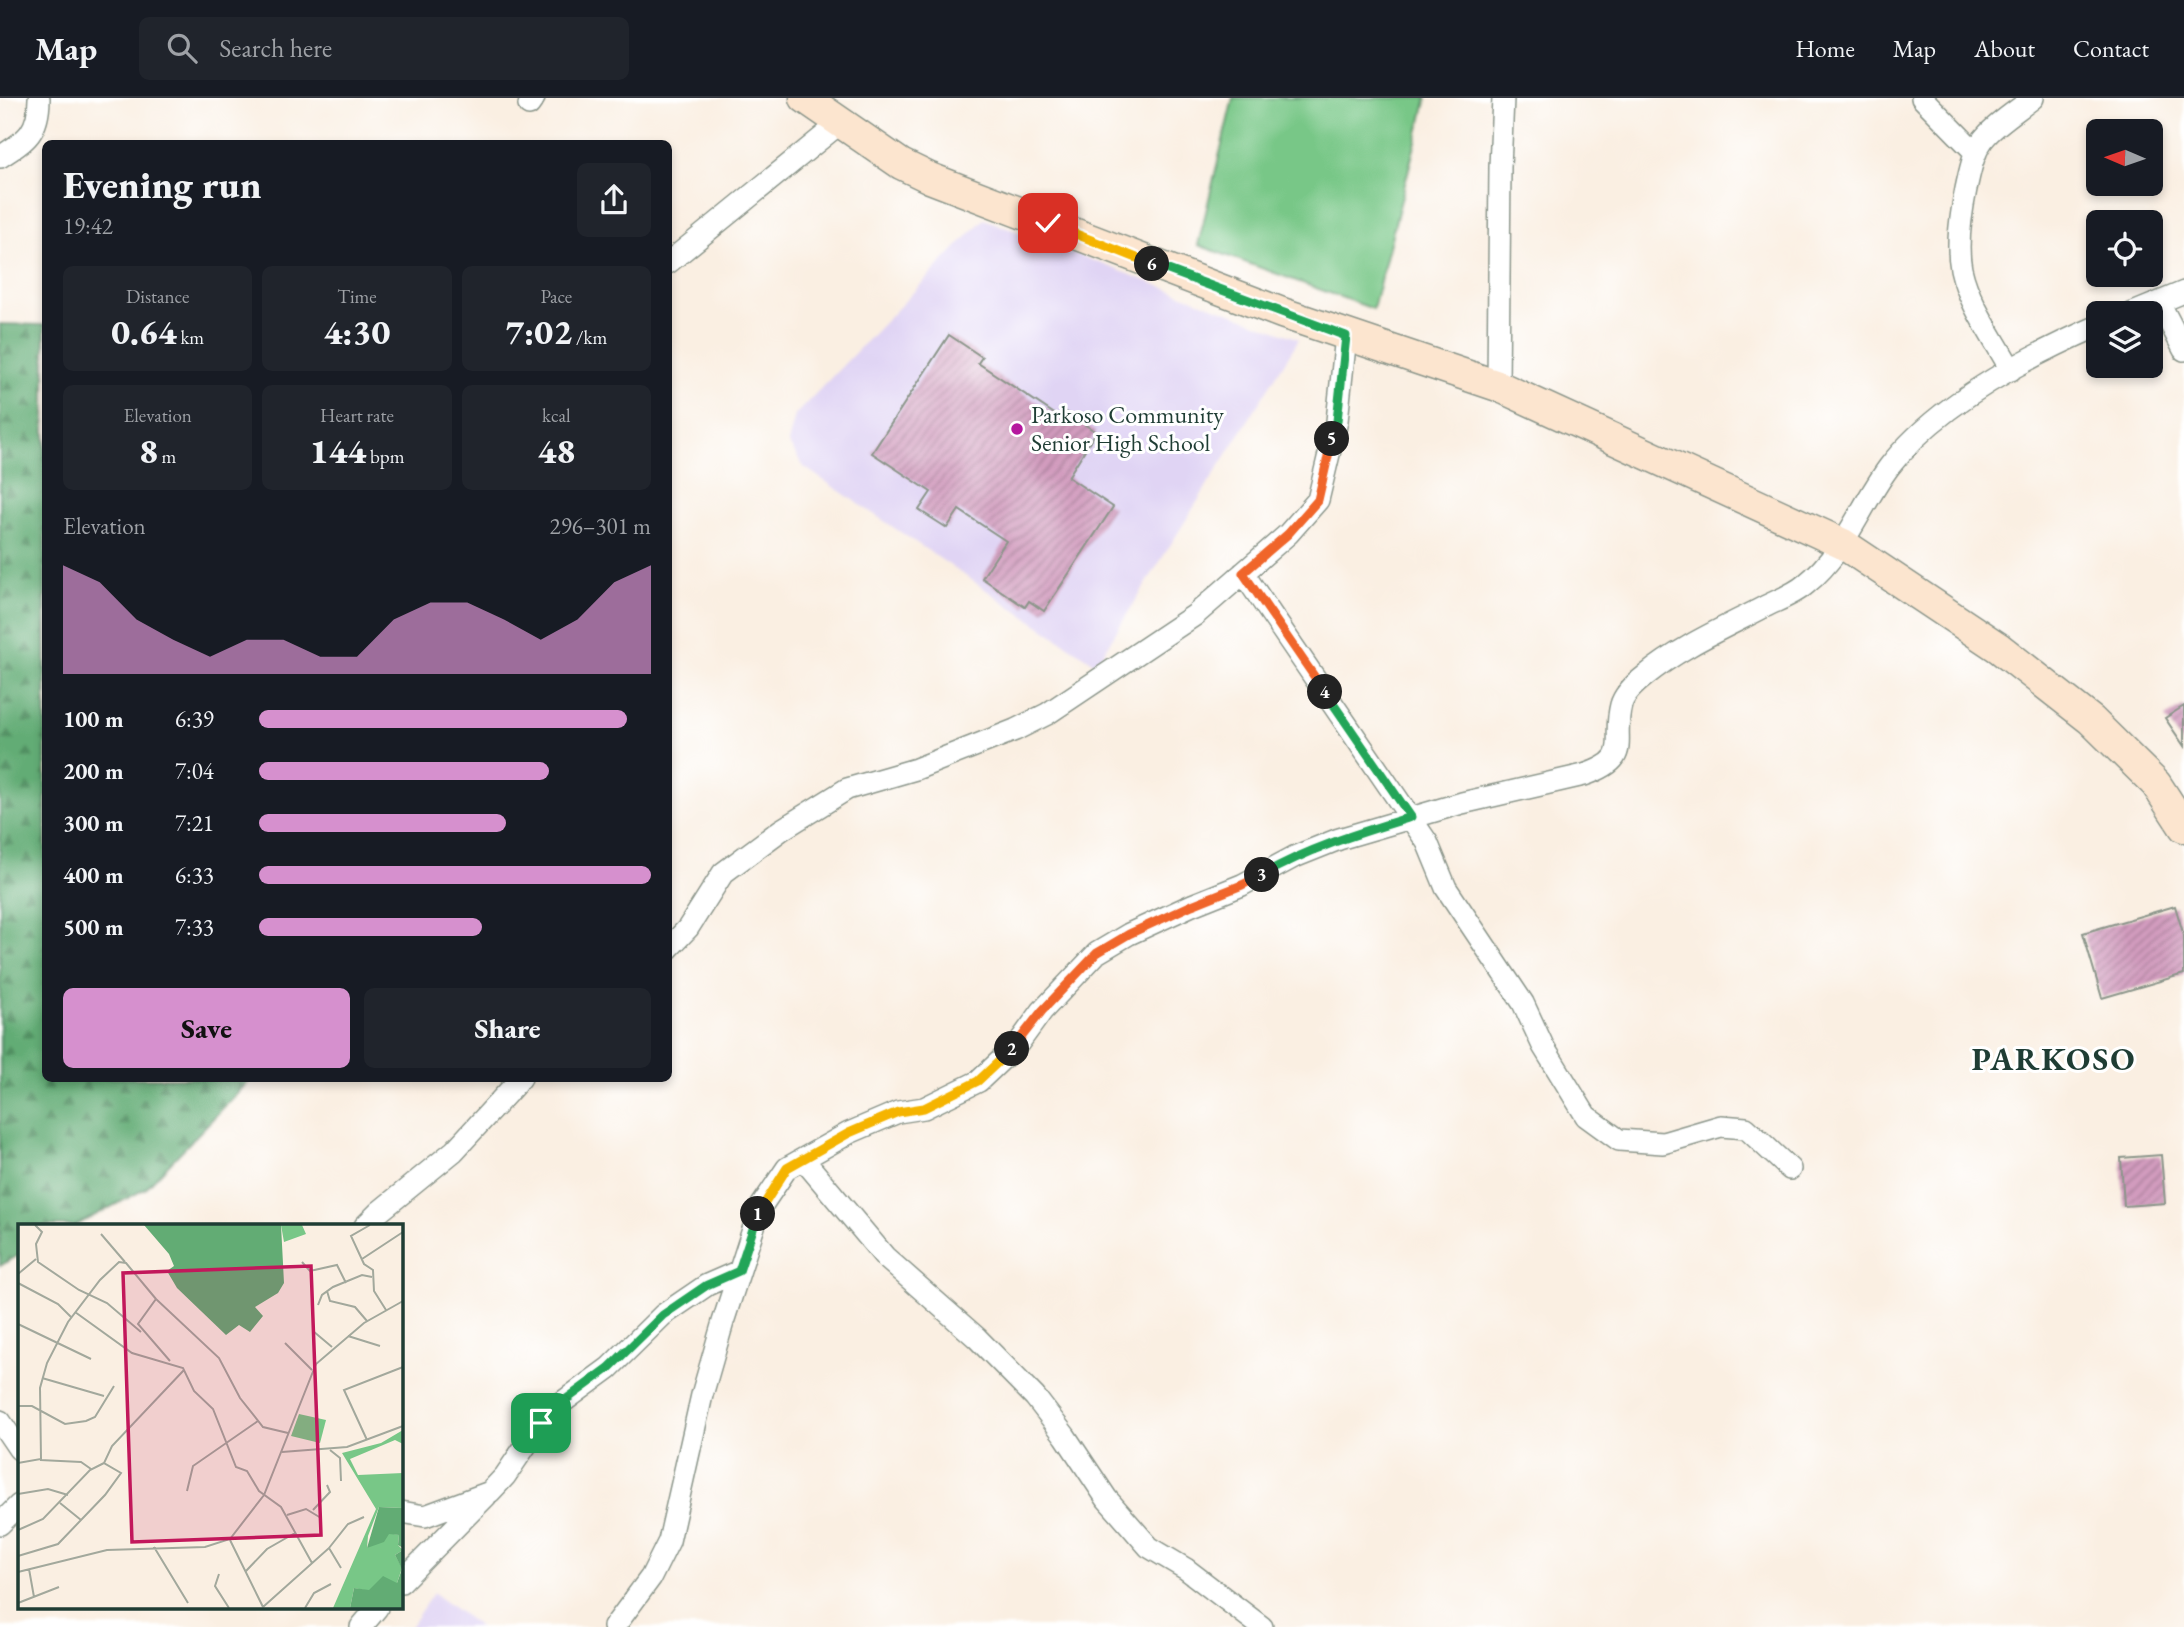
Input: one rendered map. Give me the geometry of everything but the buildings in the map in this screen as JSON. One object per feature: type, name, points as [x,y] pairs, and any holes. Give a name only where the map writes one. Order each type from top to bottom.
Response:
[{"type":"street","points":[[0,156],[26,139],[35,128],[39,98]]},
{"type":"street","points":[[805,98],[901,164],[930,178],[1346,336],[1498,386],[1843,544],[1999,648],[2091,720],[2156,784],[2184,827]]},
{"type":"street","points":[[1498,386],[1503,98]]},
{"type":"street","points":[[1922,98],[1976,153]]},
{"type":"street","points":[[2011,370],[1977,309],[1961,268],[1962,211],[1976,153],[1988,134],[2033,98]]},
{"type":"street","points":[[672,260],[841,123]]},
{"type":"street","points":[[2163,302],[2184,292]]},
{"type":"street","points":[[2163,310],[2184,350]]},
{"type":"street","points":[[614,1627],[651,1577],[669,1541],[702,1395],[739,1271],[760,1208],[787,1168],[849,1133],[898,1112],[924,1108],[978,1081],[1018,1044],[1042,1011],[1097,953],[1129,934],[1242,885],[1294,857],[1339,839],[1411,817],[1604,769],[1618,751],[1621,706],[1624,699],[1644,677],[1676,653],[1803,586],[1843,544],[1889,467],[1923,429],[1943,413],[2011,370],[2054,345],[2086,331]]},
{"type":"street","points":[[672,945],[688,928],[723,873],[781,830],[847,789],[916,769],[1015,730],[1047,714],[1195,615],[1288,534],[1318,500],[1337,421],[1346,336]]},
{"type":"street","points":[[1243,573],[1427,842],[1446,888],[1522,1003],[1543,1046],[1586,1116],[1619,1140],[1662,1143],[1721,1126],[1746,1128],[1790,1169]]},
{"type":"street","points":[[367,1224],[454,1151],[517,1082]]},
{"type":"street","points":[[803,1159],[885,1257],[977,1338],[1035,1397],[1107,1499],[1149,1547],[1186,1569],[1262,1627]]},
{"type":"street","points":[[402,1581],[505,1476],[541,1423],[560,1404],[609,1368],[663,1315],[707,1285],[739,1271]]},
{"type":"street","points":[[0,1421],[18,1448]]},
{"type":"street","points":[[402,1512],[425,1516],[490,1492]]},
{"type":"street","points":[[0,1524],[18,1506]]},
{"type":"street","points":[[360,1627],[375,1610]]},
{"type":"shaded area","name":"Parkoso Community Senior High School","points":[[984,219],[1299,339],[1096,664],[804,467],[788,443],[795,415]]},
{"type":"shaded area","points":[[433,1593],[480,1627],[410,1627]]},
{"type":"green space","points":[[1233,98],[1427,98],[1373,309],[1198,245]]},
{"type":"green space","points":[[0,324],[42,325],[42,1082],[248,1082],[145,1189],[79,1224],[18,1224],[18,1256],[0,1266]]},
{"type":"place","name":"Parkoso Community Senior High School","points":[[1017,429]]},
{"type":"district","name":"PARKOSO","points":[[2054,1059]]},
{"type":"route","points":[[541,1423],[560,1404],[609,1368],[663,1315],[707,1285],[739,1271],[760,1208],[787,1168],[849,1133],[898,1112],[924,1108],[978,1081],[1018,1044],[1042,1011],[1097,953],[1129,934],[1242,885],[1294,857],[1339,839],[1411,817],[1243,573],[1288,534],[1318,500],[1337,421],[1346,336],[1048,223]]}]
